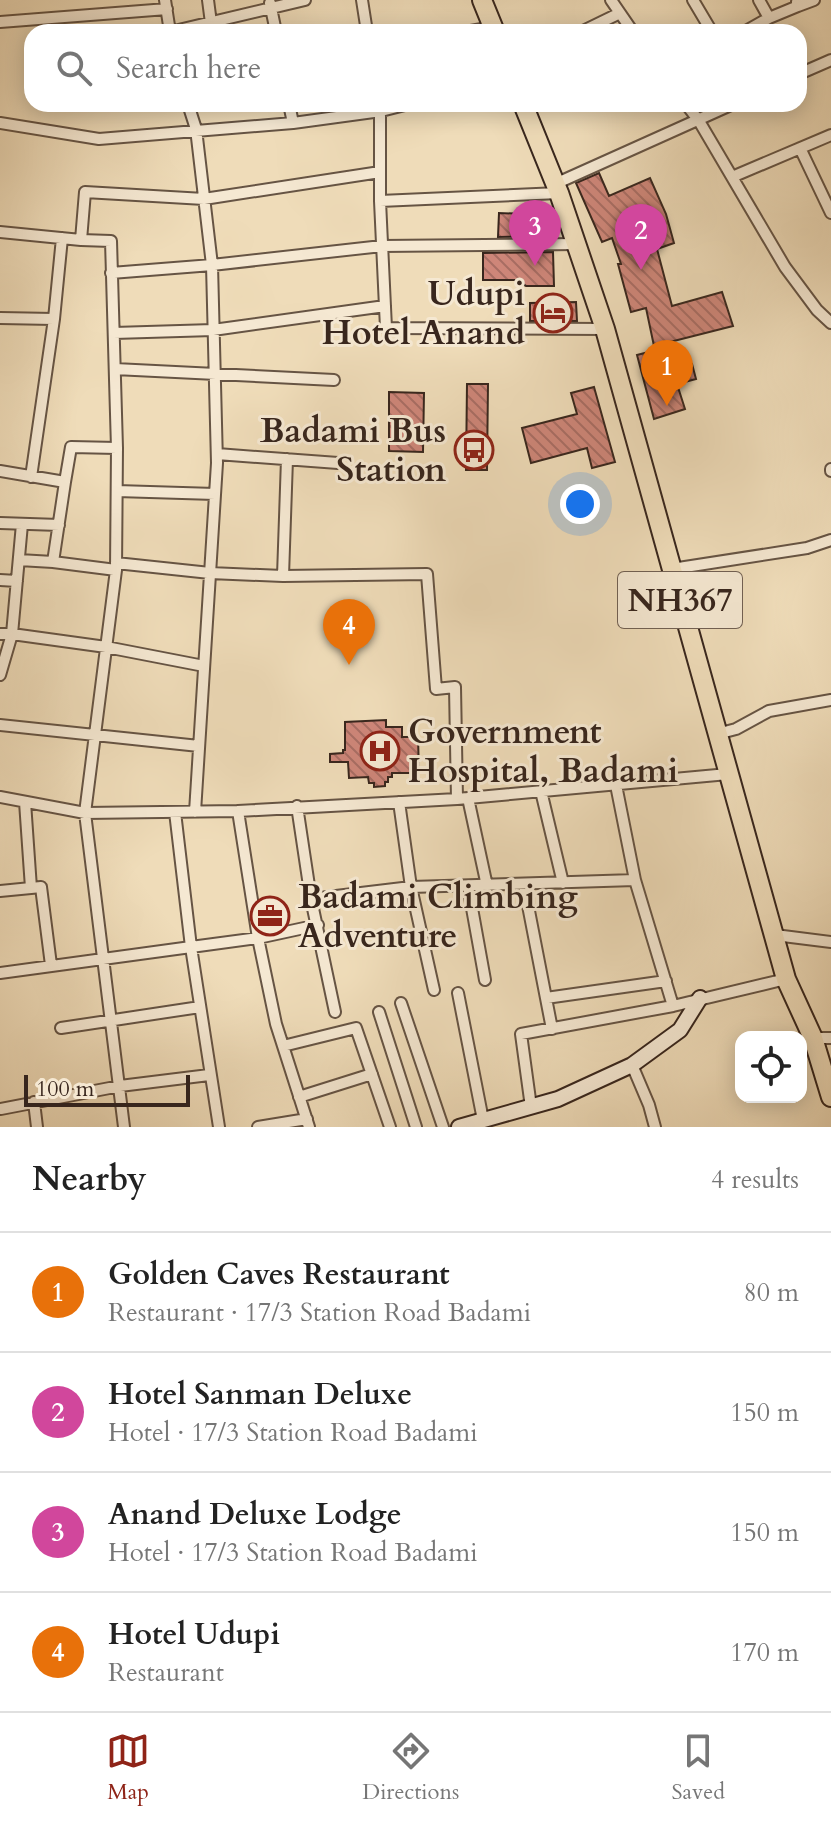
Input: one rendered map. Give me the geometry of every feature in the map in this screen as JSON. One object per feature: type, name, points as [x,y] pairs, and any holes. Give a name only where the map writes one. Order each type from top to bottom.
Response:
[{"type":"highway","points":[[482,0],[492,24]]},
{"type":"highway","name":"NH367","points":[[526,112],[557,188],[605,329],[786,979],[822,1038],[831,1097]]},
{"type":"street","points":[[208,0],[211,23]]},
{"type":"street","points":[[206,24],[271,3],[305,0]]},
{"type":"street","points":[[362,0],[366,24]]},
{"type":"street","points":[[611,0],[628,24]]},
{"type":"street","points":[[693,0],[707,24]]},
{"type":"street","points":[[759,0],[769,18]]},
{"type":"street","points":[[758,24],[797,3],[814,0]]},
{"type":"street","points":[[271,3],[275,24]]},
{"type":"street","points":[[0,22],[166,5]]},
{"type":"street","points":[[597,24],[620,13]]},
{"type":"street","points":[[807,71],[831,61]]},
{"type":"street","points":[[191,112],[196,129],[212,265],[217,454],[195,812]]},
{"type":"street","points":[[291,112],[293,123]]},
{"type":"street","points":[[0,123],[99,139],[196,129],[240,129],[353,112]]},
{"type":"street","points":[[380,112],[380,201],[386,328],[605,329]]},
{"type":"street","points":[[692,112],[785,267],[817,310],[831,323]]},
{"type":"street","points":[[380,201],[557,188],[717,112]]},
{"type":"street","points":[[732,177],[831,135]]},
{"type":"street","points":[[800,148],[831,213]]},
{"type":"street","points":[[81,240],[85,192],[204,199],[380,172]]},
{"type":"street","points":[[0,232],[111,241],[117,448],[116,567],[85,813],[124,1127]]},
{"type":"street","points":[[31,477],[54,319],[62,238]]},
{"type":"street","points":[[111,273],[382,246],[577,244]]},
{"type":"street","points":[[114,333],[213,330],[385,306]]},
{"type":"street","points":[[0,318],[54,319]]},
{"type":"street","points":[[115,369],[334,380]]},
{"type":"street","points":[[53,562],[71,447],[117,448]]},
{"type":"street","points":[[217,454],[338,463]]},
{"type":"street","points":[[283,576],[287,459]]},
{"type":"street","points":[[0,471],[65,482]]},
{"type":"street","points":[[117,491],[215,494]]},
{"type":"street","points":[[0,523],[59,525]]},
{"type":"street","points":[[0,675],[12,634],[22,524]]},
{"type":"street","points":[[672,569],[807,548],[831,540]]},
{"type":"street","points":[[19,560],[283,576],[427,574],[436,689],[455,687],[462,798],[487,886]]},
{"type":"street","points":[[0,580],[17,581]]},
{"type":"street","points":[[0,634],[106,647],[204,666]]},
{"type":"street","points":[[717,734],[736,729],[769,711],[831,700]]},
{"type":"street","points":[[0,725],[199,746]]},
{"type":"street","points":[[0,797],[85,813],[238,811],[462,798],[728,774]]},
{"type":"street","points":[[616,785],[635,880],[673,1006]]},
{"type":"street","points":[[541,791],[563,883]]},
{"type":"street","points":[[25,802],[31,888]]},
{"type":"street","points":[[399,802],[411,887],[434,990]]},
{"type":"street","points":[[297,806],[311,899],[335,1012]]},
{"type":"street","points":[[238,811],[258,938],[276,1024],[308,1123],[258,1127]]},
{"type":"street","points":[[175,812],[191,947],[219,1127]]},
{"type":"street","points":[[311,899],[411,887],[635,880]]},
{"type":"street","points":[[524,885],[552,1029]]},
{"type":"street","points":[[468,886],[485,980]]},
{"type":"street","points":[[0,891],[41,887],[51,965]]},
{"type":"street","points":[[0,973],[258,938],[318,925]]},
{"type":"street","points":[[775,935],[831,942]]},
{"type":"street","points":[[531,1107],[521,1034],[673,1006],[786,979]]},
{"type":"street","points":[[546,998],[666,981]]},
{"type":"street","points":[[458,993],[483,1120]]},
{"type":"street","points":[[459,1127],[558,1099],[632,1065],[680,1030],[700,998]]},
{"type":"street","points":[[401,1003],[443,1127]]},
{"type":"street","points":[[61,1028],[200,1007]]},
{"type":"street","points":[[379,1012],[416,1127]]},
{"type":"street","points":[[283,1046],[356,1028],[390,1127]]},
{"type":"street","points":[[632,1065],[655,1127]]},
{"type":"street","points":[[299,1097],[372,1074]]},
{"type":"street","points":[[0,1107],[120,1086],[209,1075]]},
{"type":"street","points":[[34,1102],[37,1127]]},
{"type":"building","points":[[599,173],[609,196],[650,178],[666,214],[674,243],[657,249],[672,306],[722,292],[733,326],[654,346],[646,308],[631,312],[612,238],[602,242],[576,183]]},
{"type":"building","points":[[528,206],[542,206],[549,236],[498,237],[499,213],[528,214]]},
{"type":"building","points":[[553,252],[554,286],[526,286],[515,280],[483,280],[483,253]]},
{"type":"building","name":"Udupi Hotel Anand","points":[[576,302],[577,321],[530,321],[530,303]]},
{"type":"building","points":[[660,349],[666,371],[692,364],[696,379],[677,384],[685,409],[654,419],[637,355]]},
{"type":"building","points":[[467,384],[488,384],[487,470],[466,470]]},
{"type":"building","points":[[594,387],[615,462],[592,468],[587,448],[531,463],[522,428],[577,414],[571,393]]},
{"type":"building","points":[[389,392],[424,393],[423,452],[389,451]]},
{"type":"building","points":[[386,720],[386,727],[402,727],[402,737],[418,737],[419,773],[392,773],[385,786],[374,787],[368,777],[349,778],[348,762],[330,762],[330,754],[345,750],[345,722]]},
{"type":"place","name":"Anand Deluxe Lodge","points":[[535,266]]},
{"type":"place","name":"Hotel Sanman Deluxe","points":[[641,270]]},
{"type":"place","name":"Udupi Hotel Anand","points":[[553,313]]},
{"type":"place","name":"Golden Caves Restaurant","points":[[667,406]]},
{"type":"place","name":"Badami Bus Station","points":[[474,450]]},
{"type":"place","name":"Hotel Udupi","points":[[349,665]]},
{"type":"place","name":"Government Hospital, Badami","points":[[380,751]]},
{"type":"place","name":"Badami Climbing Adventure","points":[[270,916]]}]
